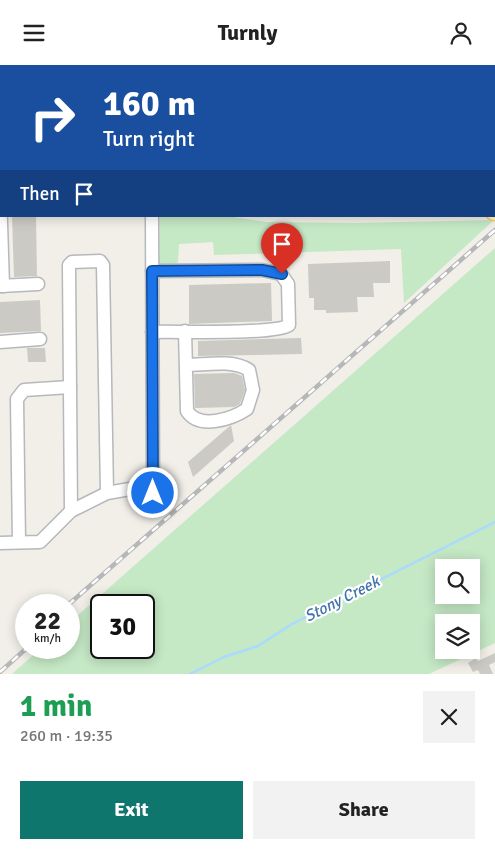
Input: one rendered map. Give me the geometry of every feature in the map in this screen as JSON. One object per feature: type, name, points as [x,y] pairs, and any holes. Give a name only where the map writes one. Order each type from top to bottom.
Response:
[{"type":"street","points":[[150,65],[180,65]]},
{"type":"street","points":[[1,217],[2,286],[38,284]]},
{"type":"street","points":[[0,543],[40,542],[71,511],[107,493],[153,489],[152,217]]},
{"type":"street","points":[[71,511],[69,265],[72,262],[100,261],[103,265],[107,493]]},
{"type":"street","points":[[152,271],[262,270],[282,274],[288,284],[289,325],[284,328],[152,332]]},
{"type":"street","points":[[185,331],[187,411],[192,418],[200,421],[227,420],[248,409],[252,391],[249,369],[242,365],[230,364],[186,365]]},
{"type":"street","points":[[0,342],[40,339]]},
{"type":"street","points":[[19,542],[17,399],[24,390],[70,387]]},
{"type":"green space","points":[[160,217],[233,217],[267,222],[355,223],[494,220],[404,303],[401,249],[214,255],[213,242],[179,244],[178,262],[171,266],[159,263]]},
{"type":"green space","points":[[495,248],[495,643],[480,650],[480,614],[435,614],[435,659],[461,659],[429,674],[12,674],[29,659],[80,659],[80,613],[90,605],[90,659],[155,659],[155,594],[102,594]]},
{"type":"building","points":[[12,217],[36,217],[37,276],[14,277]]},
{"type":"building","points":[[390,261],[390,283],[373,283],[374,297],[357,297],[358,312],[326,313],[326,310],[314,310],[314,298],[309,298],[308,264]]},
{"type":"building","points":[[271,283],[272,321],[189,324],[189,285]]},
{"type":"building","points":[[40,300],[41,331],[0,333],[0,302]]},
{"type":"building","points":[[301,338],[302,354],[198,356],[198,341]]},
{"type":"building","points":[[27,348],[45,348],[46,362],[28,362]]},
{"type":"building","points":[[234,373],[242,376],[245,390],[240,404],[234,407],[195,408],[194,374]]},
{"type":"building","points":[[231,425],[234,441],[193,477],[188,462]]},
{"type":"building","points":[[495,653],[495,662],[489,665],[493,674],[480,674],[478,670],[473,672],[468,663],[474,659],[478,661]]},
{"type":"waterway","name":"Stony Creek","points":[[190,674],[224,657],[258,646],[292,624],[495,522]]},
{"type":"railway","points":[[80,594],[495,230]]},
{"type":"railway","points":[[0,672],[15,659]]},
{"type":"route","points":[[153,493],[152,271],[262,270],[282,274]]}]
